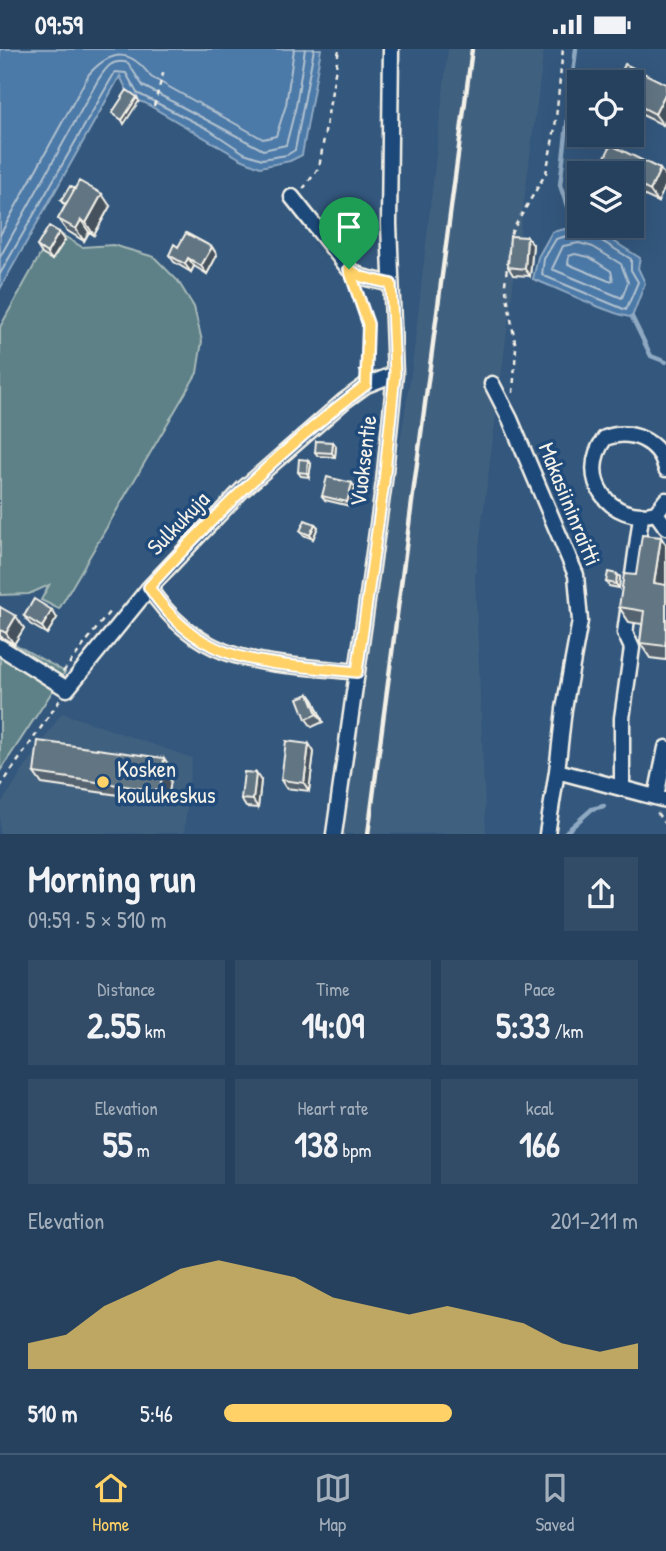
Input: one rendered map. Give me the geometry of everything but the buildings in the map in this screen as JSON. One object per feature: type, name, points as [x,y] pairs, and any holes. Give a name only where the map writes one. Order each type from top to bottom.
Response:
[{"type":"street","name":"Vuoksentie","points":[[334,834],[384,482],[395,374],[391,284],[391,49]]},
{"type":"street","points":[[292,197],[349,269],[362,277],[391,284]]},
{"type":"street","name":"Sulkukuja","points":[[357,672],[242,659],[214,649],[166,614],[149,587],[242,490],[313,427],[366,385],[395,374]]},
{"type":"street","name":"Makasiininraitti","points":[[492,384],[564,542],[577,585],[580,621],[564,709],[558,771],[547,834]]},
{"type":"street","points":[[666,469],[655,448],[629,433],[606,438],[598,448],[594,476],[600,490],[622,513],[640,517],[656,513],[666,500]]},
{"type":"street","points":[[656,513],[666,527]]},
{"type":"street","points":[[622,787],[622,718],[632,648],[625,633],[640,517]]},
{"type":"street","points":[[0,647],[67,689],[149,587]]},
{"type":"street","points":[[558,771],[661,799],[666,748]]},
{"type":"path","points":[[292,197],[309,184],[319,168],[339,49]]},
{"type":"path","points":[[513,395],[516,348],[505,284],[511,233],[546,173],[555,128],[563,49]]},
{"type":"path","points":[[154,106],[164,70]]},
{"type":"path","points":[[349,269],[368,324],[366,385]]},
{"type":"path","points":[[0,787],[67,689]]},
{"type":"shaded area","points":[[448,49],[544,49],[475,576],[486,833],[338,834],[412,367]]},
{"type":"shaded area","name":"Kosken koulukeskus","points":[[62,713],[192,758],[184,833],[0,834],[0,805]]},
{"type":"green space","points":[[54,230],[82,247],[113,245],[154,257],[178,281],[194,307],[202,341],[197,373],[59,609],[41,600],[49,585],[29,594],[0,595],[0,327]]},
{"type":"green space","points":[[0,636],[65,672],[0,771]]},
{"type":"water","points":[[0,49],[321,49],[302,155],[290,161],[260,167],[241,159],[145,103],[131,99],[120,76],[0,289]]},
{"type":"water","points":[[567,229],[567,238],[608,238],[640,258],[638,268],[645,283],[632,317],[600,307],[533,279],[538,257],[552,232]]},
{"type":"waterway","points":[[567,206],[560,185],[576,49]]},
{"type":"waterway","points":[[632,317],[651,356],[666,362]]},
{"type":"waterway","points":[[564,834],[592,809],[604,806]]},
{"type":"railway","points":[[368,834],[472,49]]},
{"type":"place","name":"Kosken koulukeskus","points":[[103,782]]},
{"type":"route","points":[[349,269],[362,277],[391,284],[395,374],[384,482],[357,672],[242,659],[214,649],[188,633],[166,614],[149,587],[242,490],[313,427],[366,385],[369,358],[368,324],[349,269]]}]
